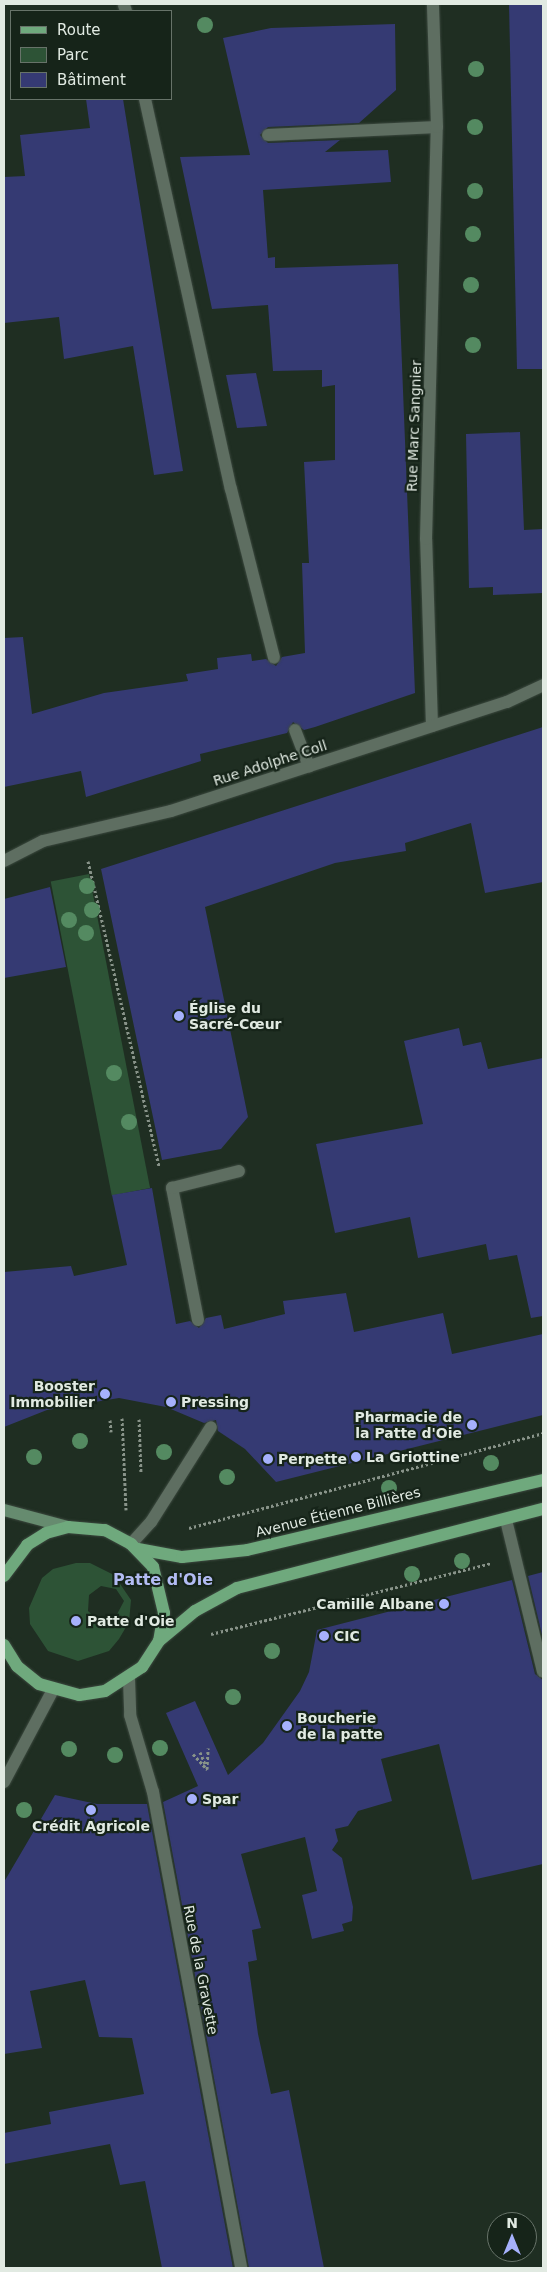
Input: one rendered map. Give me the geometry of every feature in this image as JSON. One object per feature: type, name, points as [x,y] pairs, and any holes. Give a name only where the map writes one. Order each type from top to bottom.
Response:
[{"type":"main road","name":"Avenue Étienne Billières","points":[[135,1546],[182,1556],[247,1550],[543,1480]]},
{"type":"main road","points":[[4,1645],[17,1666],[52,1690],[79,1695],[105,1691],[129,1679],[159,1641],[194,1611],[237,1588],[543,1509]]},
{"type":"main road","points":[[4,1510],[68,1527],[105,1530],[135,1546],[153,1568],[162,1589],[164,1613],[159,1641]]},
{"type":"main road","points":[[4,1576],[27,1545],[68,1527]]},
{"type":"main road","points":[[4,1666],[17,1666]]},
{"type":"street","name":"Rue Marc Sangnier","points":[[432,726],[426,539],[436,127],[433,4]]},
{"type":"street","points":[[145,100],[231,489],[274,658]]},
{"type":"street","points":[[268,134],[436,127]]},
{"type":"street","name":"Rue Adolphe Coll","points":[[4,861],[58,836],[171,811],[507,702],[543,685]]},
{"type":"street","points":[[295,730],[309,766]]},
{"type":"street","points":[[198,1320],[172,1188],[239,1171]]},
{"type":"street","points":[[135,1546],[211,1427]]},
{"type":"street","points":[[506,1520],[543,1672]]},
{"type":"street","name":"Rue de la Gravette","points":[[129,1679],[130,1715],[153,1792],[241,2268]]},
{"type":"street","points":[[4,1782],[52,1690]]},
{"type":"path","points":[[88,861],[155,1156],[172,1188]]},
{"type":"path","points":[[122,1418],[126,1513]]},
{"type":"path","points":[[139,1419],[141,1473]]},
{"type":"path","points":[[110,1420],[111,1432]]},
{"type":"path","points":[[186,1529],[543,1433]]},
{"type":"path","points":[[202,1636],[515,1557]]},
{"type":"path","points":[[207,1769],[208,1748]]},
{"type":"path","points":[[200,1752],[207,1769]]},
{"type":"path","points":[[193,1754],[207,1769]]},
{"type":"green space","points":[[89,874],[150,1188],[112,1196],[51,881]]},
{"type":"green space","points":[[76,1563],[90,1563],[114,1575],[131,1600],[129,1622],[109,1651],[78,1661],[48,1651],[30,1624],[29,1608],[42,1578],[53,1569]],"holes":[[[101,1586],[116,1589],[124,1601],[114,1620],[99,1621],[88,1611],[89,1595]]]},
{"type":"building","points":[[509,4],[543,4],[543,369],[517,369]]},
{"type":"building","points":[[395,24],[396,90],[359,123],[268,127],[260,135],[268,143],[340,140],[325,152],[388,150],[391,182],[263,190],[268,258],[275,257],[275,268],[398,264],[415,693],[304,730],[293,722],[287,733],[200,754],[201,761],[86,797],[81,771],[4,787],[4,638],[23,637],[32,714],[104,693],[188,681],[186,674],[218,669],[217,658],[251,654],[252,661],[266,659],[276,666],[282,657],[305,653],[302,563],[309,563],[304,462],[335,460],[335,385],[322,387],[322,370],[273,371],[268,305],[212,309],[180,157],[250,155],[223,38],[271,28]]},
{"type":"building","points":[[86,100],[123,100],[183,471],[154,475],[133,346],[64,359],[59,317],[4,323],[4,177],[25,176],[20,135],[90,128]]},
{"type":"building","points":[[256,373],[267,426],[237,428],[226,375]]},
{"type":"building","points":[[520,432],[524,530],[543,529],[543,593],[493,595],[493,587],[469,588],[466,434]]},
{"type":"building","points":[[543,727],[543,882],[485,893],[471,823],[405,843],[406,851],[335,863],[205,907],[248,1117],[221,1149],[162,1160],[101,869]]},
{"type":"building","points":[[50,887],[66,967],[4,978],[4,899]]},
{"type":"building","points":[[459,1028],[463,1046],[481,1042],[488,1069],[543,1058],[543,1316],[531,1318],[517,1255],[489,1260],[486,1244],[418,1258],[410,1217],[335,1233],[316,1144],[423,1124],[404,1041]]},
{"type":"building","points":[[152,1188],[176,1324],[190,1321],[199,1328],[206,1318],[221,1315],[224,1329],[285,1314],[283,1301],[346,1293],[354,1332],[443,1313],[452,1354],[543,1334],[543,1415],[276,1482],[245,1449],[218,1431],[216,1420],[204,1423],[166,1407],[119,1398],[47,1410],[4,1427],[4,1272],[71,1266],[74,1276],[127,1265],[112,1195]]},
{"type":"building","points":[[543,1572],[543,1639],[528,1576]]},
{"type":"building","points":[[512,1580],[535,1674],[543,1680],[543,1864],[472,1880],[439,1744],[381,1759],[392,1801],[358,1811],[348,1826],[335,1829],[338,1841],[332,1850],[342,1858],[353,1907],[352,1921],[342,1924],[344,1931],[312,1939],[302,1895],[317,1891],[305,1837],[241,1854],[261,1928],[252,1930],[257,1960],[248,1962],[258,2034],[271,2094],[289,2090],[324,2268],[249,2268],[163,1802],[198,1786],[166,1713],[195,1701],[228,1775],[263,1743],[300,1691],[309,1672],[317,1630]]},
{"type":"building","points":[[55,1795],[97,1804],[147,1804],[233,2268],[162,2268],[145,2181],[120,2185],[110,2144],[4,2164],[4,2133],[51,2124],[49,2112],[144,2094],[132,2038],[99,2037],[85,1980],[30,1991],[42,2048],[4,2054],[4,1882]]},
{"type":"place","name":"Église du Sacré-Cœur","points":[[179,1016]]},
{"type":"place","name":"Booster Immobilier","points":[[105,1394]]},
{"type":"place","name":"Pressing","points":[[171,1402]]},
{"type":"place","name":"Pharmacie de la Patte d'Oie","points":[[472,1425]]},
{"type":"place","name":"La Griottine","points":[[356,1457]]},
{"type":"place","name":"Perpette","points":[[268,1459]]},
{"type":"place","name":"Camille Albane","points":[[444,1604]]},
{"type":"place","name":"Patte d'Oie","points":[[76,1621]]},
{"type":"place","name":"CIC","points":[[324,1636]]},
{"type":"place","name":"Boucherie de la patte","points":[[287,1726]]},
{"type":"place","name":"Spar","points":[[192,1799]]},
{"type":"place","name":"Crédit Agricole","points":[[91,1810]]},
{"type":"district","name":"Patte d'Oie","points":[[163,1580]]}]
